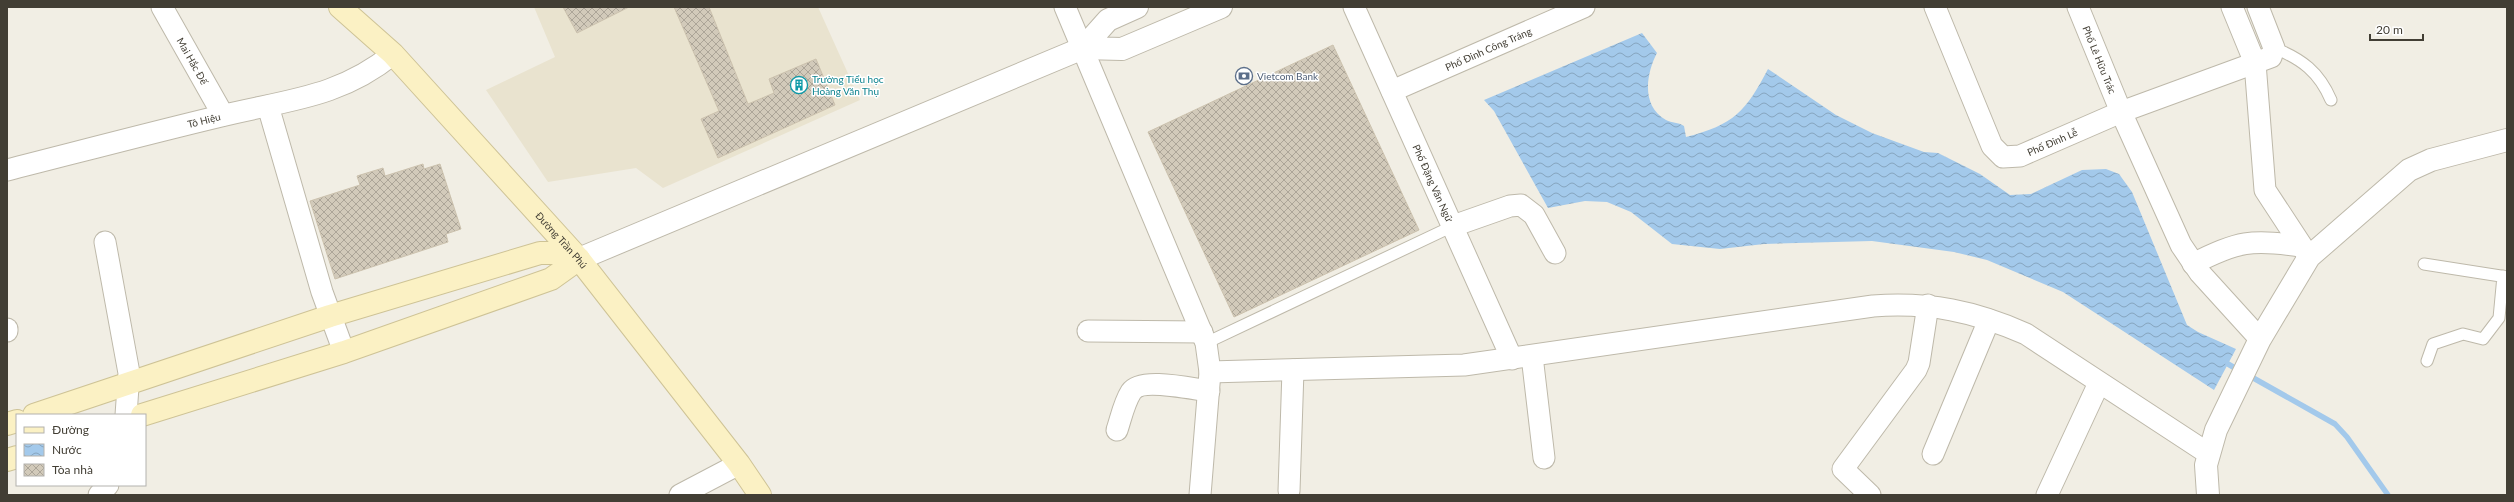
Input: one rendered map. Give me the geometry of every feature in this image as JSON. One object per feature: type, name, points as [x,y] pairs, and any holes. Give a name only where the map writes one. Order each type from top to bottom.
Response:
[{"type":"main road","name":"Đường Trần Phú","points":[[340,7],[393,54],[579,259],[739,464],[760,495]]},
{"type":"main road","points":[[37,414],[330,316],[540,253],[560,253],[579,259]]},
{"type":"main road","points":[[145,414],[344,352],[551,279],[579,259]]},
{"type":"street","name":"Mai Hắc Đế","points":[[162,7],[223,115]]},
{"type":"street","points":[[1065,7],[1204,337],[1209,381],[1200,495]]},
{"type":"street","points":[[1083,48],[1108,20],[1137,7]]},
{"type":"street","name":"Phố Đặng Văn Ngữ","points":[[1354,7],[1453,226],[1522,357],[1544,458]]},
{"type":"street","name":"Phố Đinh Công Tráng","points":[[1392,92],[1584,7]]},
{"type":"street","name":"Phố Đinh Lễ","points":[[1935,7],[1992,146],[2003,157],[2020,156],[2121,112],[2271,57],[2274,48]]},
{"type":"street","name":"Phố Lê Hữu Trác","points":[[2078,7],[2121,112],[2181,245],[2193,264],[2260,339]]},
{"type":"street","points":[[2232,7],[2255,63],[2265,190],[2305,252]]},
{"type":"street","points":[[2258,7],[2274,48]]},
{"type":"street","points":[[579,259],[1083,48],[1122,49],[1210,9]]},
{"type":"street","name":"Tô Hiệu","points":[[7,170],[223,115],[294,101],[341,87],[372,71],[393,54]]},
{"type":"street","points":[[268,106],[322,292],[344,352]]},
{"type":"street","points":[[2208,495],[2206,465],[2216,430],[2260,339],[2305,252],[2409,170],[2431,160],[2507,140]]},
{"type":"street","points":[[1453,226],[1510,206],[1521,205],[1534,216],[1555,253]]},
{"type":"street","points":[[105,242],[129,373],[126,414]]},
{"type":"street","points":[[2193,264],[2224,248],[2243,243],[2280,243],[2305,252]]},
{"type":"street","points":[[1870,495],[1844,468],[1916,370],[1919,363],[1928,305]]},
{"type":"street","points":[[1117,430],[1131,392],[1137,386],[1149,384],[1209,381],[1293,370],[1464,365],[1522,357],[1575,347],[1873,306],[1928,305],[1955,309],[2026,334],[2099,384],[2209,454]]},
{"type":"street","points":[[1933,454],[1989,320]]},
{"type":"street","points":[[1088,331],[1204,337]]},
{"type":"street","points":[[1289,491],[1293,370]]},
{"type":"street","points":[[2047,495],[2099,384]]},
{"type":"street","points":[[680,495],[739,464]]},
{"type":"street","points":[[99,495],[107,486]]},
{"type":"lane","points":[[2274,48],[2295,56],[2308,66],[2326,88],[2331,100]]},
{"type":"lane","points":[[1204,337],[1453,226]]},
{"type":"lane","points":[[2424,264],[2505,276],[2499,318],[2483,339],[2463,334],[2433,344],[2427,362]]},
{"type":"shaded area","points":[[534,7],[818,7],[860,100],[663,188],[636,168],[548,182],[486,90],[555,57]]},
{"type":"water","points":[[1642,33],[1657,53],[1650,70],[1648,80],[1649,98],[1652,107],[1666,120],[1684,126],[1686,137],[1716,127],[1737,114],[1753,96],[1768,69],[1836,115],[1872,133],[1924,152],[1938,153],[1980,174],[2010,195],[2031,194],[2082,170],[2106,169],[2119,174],[2132,192],[2187,325],[2198,332],[2236,349],[2214,390],[2063,292],[1987,260],[1954,252],[1872,241],[1764,244],[1720,249],[1672,244],[1631,212],[1607,202],[1585,201],[1548,208],[1494,111],[1484,100]]},
{"type":"building","points":[[563,7],[629,7],[577,33]]},
{"type":"building","name":"Trường Tiểu học Hoàng Văn Thụ","points":[[674,7],[709,7],[748,104],[774,93],[769,79],[816,59],[835,105],[718,158],[701,119],[719,111]]},
{"type":"building","points":[[1333,45],[1419,230],[1234,317],[1148,132]]},
{"type":"building","points":[[423,164],[424,169],[440,164],[461,229],[446,234],[448,242],[335,279],[310,201],[360,185],[357,176],[383,168],[385,176]]},
{"type":"waterway","points":[[2228,364],[2240,371]]},
{"type":"waterway","points":[[2248,375],[2335,424],[2347,437],[2388,495]]},
{"type":"place","name":"Vietcom Bank","points":[[1244,76]]},
{"type":"place","name":"Trường Tiểu học Hoàng Văn Thụ","points":[[799,85]]}]
